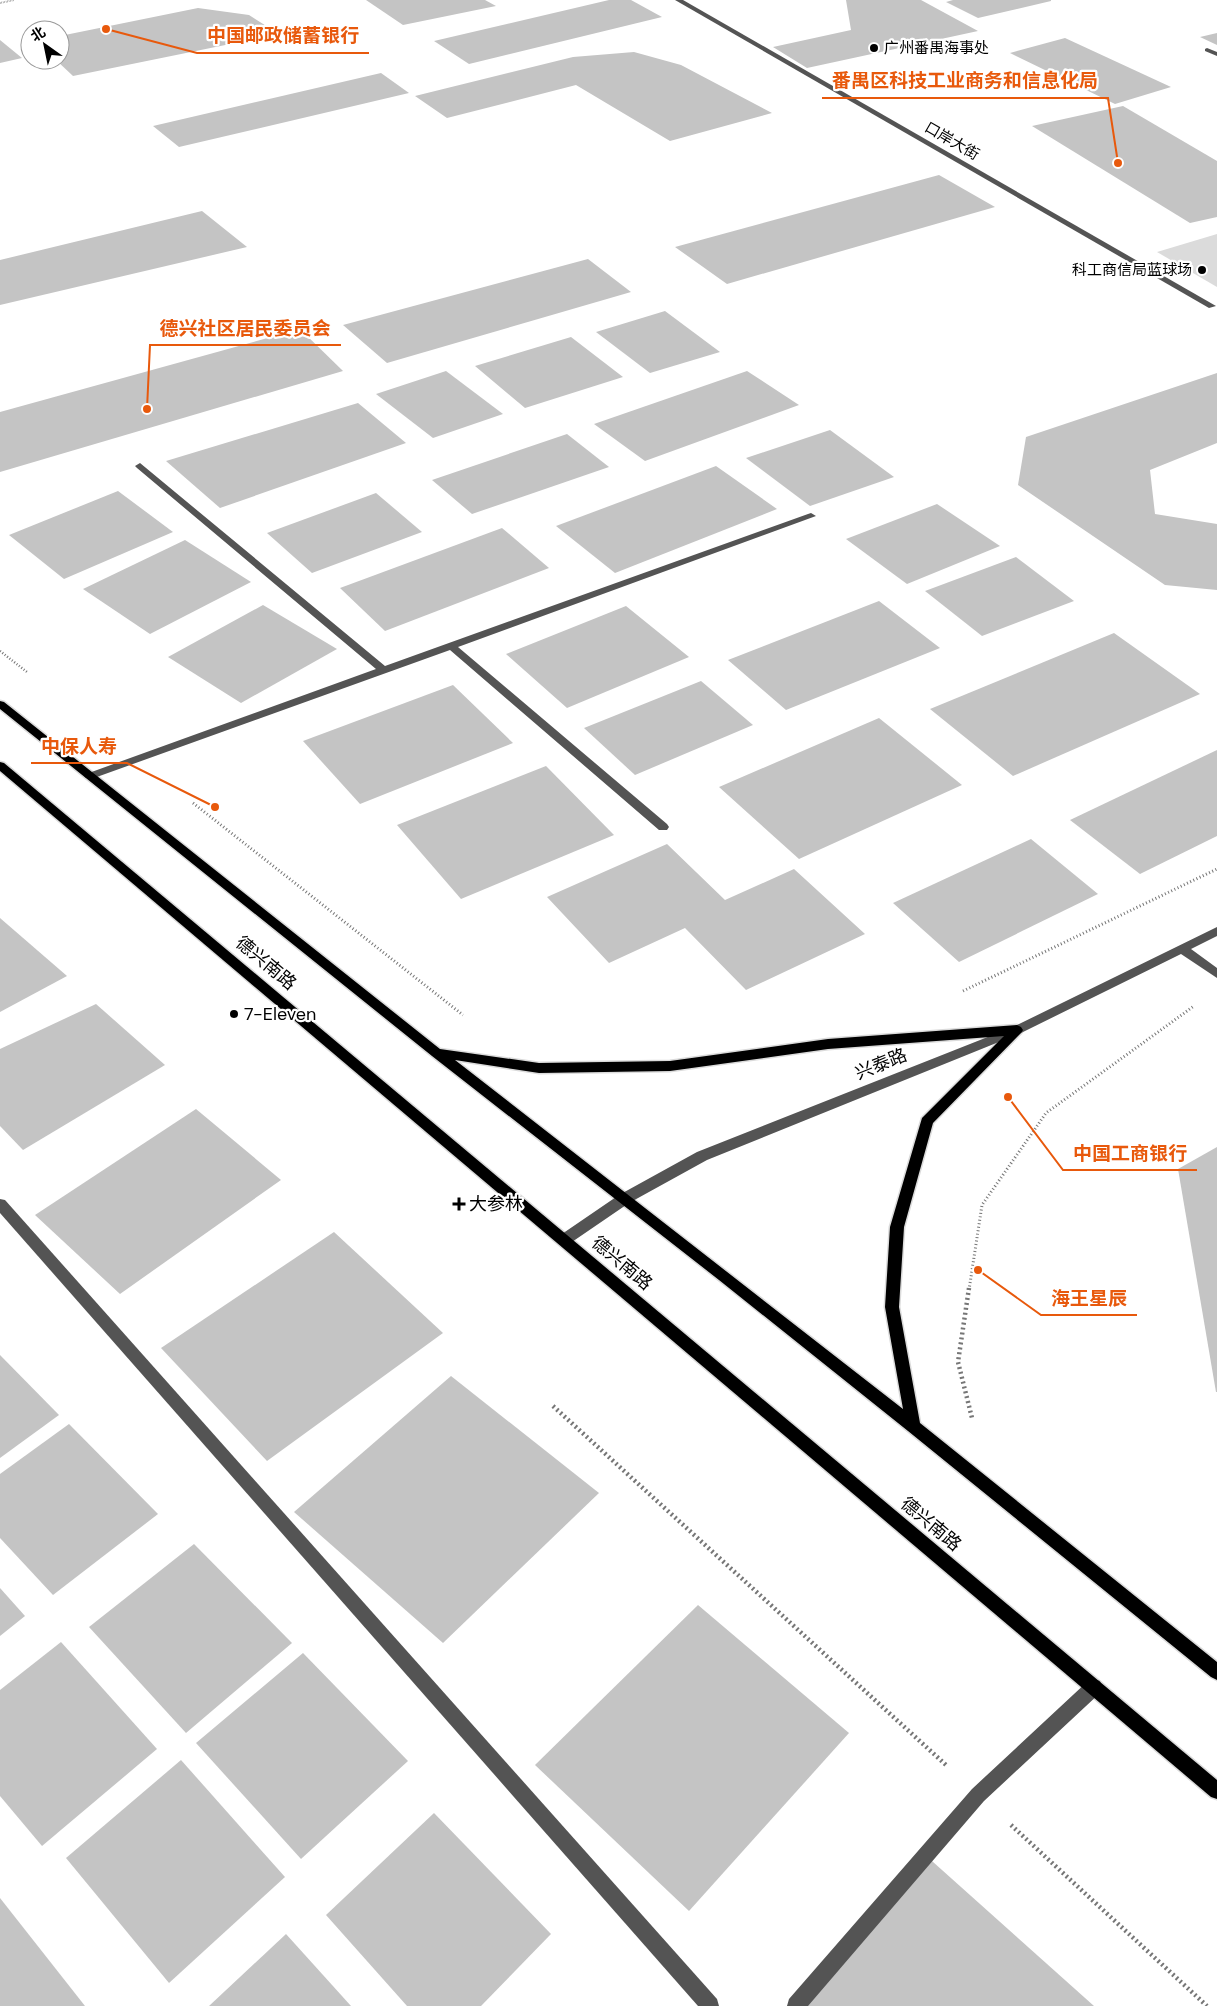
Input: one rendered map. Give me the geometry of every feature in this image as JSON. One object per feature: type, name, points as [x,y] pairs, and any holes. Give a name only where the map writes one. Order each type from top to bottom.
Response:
[{"type":"main road","name":"德兴南路","points":[[0,704],[437,1053],[914,1426],[1217,1672]]},
{"type":"main road","name":"德兴南路","points":[[0,765],[1217,1792]]},
{"type":"main road","points":[[437,1053],[539,1068],[670,1066],[828,1044],[1017,1030]]},
{"type":"main road","points":[[914,1426],[892,1307],[897,1227],[927,1121],[1017,1030]]},
{"type":"street","name":"口岸大街","points":[[678,0],[1212,306]]},
{"type":"street","points":[[1207,50],[1217,54]]},
{"type":"street","points":[[140,466],[382,669]]},
{"type":"street","points":[[90,776],[450,644],[811,516]]},
{"type":"street","points":[[450,644],[663,827]]},
{"type":"street","name":"兴泰路","points":[[564,1240],[624,1199],[702,1156],[1017,1030],[1217,931]]},
{"type":"street","points":[[1182,948],[1217,974]]},
{"type":"street","points":[[0,1204],[710,2006]]},
{"type":"street","points":[[796,2006],[978,1794],[1094,1687]]},
{"type":"path","points":[[0,3],[14,0]]},
{"type":"path","points":[[0,651],[30,675]]},
{"type":"path","points":[[191,802],[464,1016]]},
{"type":"path","points":[[958,994],[1217,869]]},
{"type":"path","points":[[980,1425],[972,1418],[958,1362],[982,1205],[1046,1113],[1201,1001]]},
{"type":"path","points":[[553,1406],[978,1794],[1206,2006]]},
{"type":"shaded area","name":"科工商信局蓝球场","points":[[1217,234],[1217,287],[1157,252]]},
{"type":"building","points":[[366,0],[485,0],[496,6],[403,25]]},
{"type":"building","points":[[609,0],[631,0],[662,17],[469,64],[434,41]]},
{"type":"building","points":[[846,0],[921,0],[978,31],[807,68],[773,47],[851,30]]},
{"type":"building","points":[[953,0],[1051,1],[978,18],[946,2]]},
{"type":"building","points":[[198,8],[249,15],[279,34],[73,76],[67,70],[70,70],[70,34]]},
{"type":"building","points":[[1217,33],[1217,45],[1200,37]]},
{"type":"building","points":[[1065,38],[1171,87],[1115,104],[1010,53]]},
{"type":"building","points":[[0,40],[20,56],[20,58],[0,63]]},
{"type":"building","points":[[634,52],[681,65],[772,113],[670,141],[576,85],[447,118],[415,96],[573,57]]},
{"type":"building","points":[[381,73],[409,93],[179,147],[153,126]]},
{"type":"building","points":[[1123,106],[1217,161],[1217,217],[1190,223],[1032,126]]},
{"type":"building","points":[[939,175],[995,207],[727,284],[675,247]]},
{"type":"building","points":[[202,211],[247,247],[0,305],[0,260]]},
{"type":"building","points":[[588,259],[631,292],[387,363],[343,325]]},
{"type":"building","points":[[665,311],[720,352],[650,373],[596,332]]},
{"type":"building","points":[[300,329],[343,371],[0,472],[0,412]]},
{"type":"building","points":[[571,337],[623,377],[525,408],[475,366]]},
{"type":"building","points":[[446,371],[503,414],[433,438],[376,394]]},
{"type":"building","points":[[747,371],[799,405],[645,461],[594,424]]},
{"type":"building","points":[[1217,373],[1217,443],[1150,470],[1155,514],[1217,524],[1217,590],[1165,585],[1018,485],[1026,437]]},
{"type":"building","points":[[358,403],[406,443],[220,508],[166,461]]},
{"type":"building","points":[[830,430],[894,477],[810,506],[746,458]]},
{"type":"building","points":[[567,434],[609,467],[472,514],[432,480]]},
{"type":"building","points":[[716,466],[777,509],[615,573],[556,526]]},
{"type":"building","points":[[118,491],[173,532],[64,579],[9,535]]},
{"type":"building","points":[[376,493],[422,532],[312,573],[267,533]]},
{"type":"building","points":[[937,504],[1000,546],[907,584],[846,539]]},
{"type":"building","points":[[502,528],[549,568],[385,631],[340,588]]},
{"type":"building","points":[[185,540],[251,582],[150,634],[83,589]]},
{"type":"building","points":[[1016,557],[1074,601],[982,636],[925,591]]},
{"type":"building","points":[[879,601],[940,648],[786,710],[728,660]]},
{"type":"building","points":[[263,605],[337,649],[241,703],[168,657]]},
{"type":"building","points":[[626,606],[689,657],[567,708],[506,654]]},
{"type":"building","points":[[1114,633],[1200,694],[1013,776],[930,709]]},
{"type":"building","points":[[701,681],[753,725],[635,775],[584,728]]},
{"type":"building","points":[[453,685],[513,743],[360,804],[303,741]]},
{"type":"building","points":[[879,718],[962,785],[799,859],[719,787]]},
{"type":"building","points":[[1217,750],[1217,836],[1140,874],[1070,820]]},
{"type":"building","points":[[546,766],[614,835],[461,899],[397,825]]},
{"type":"building","points":[[1031,839],[1098,894],[959,962],[893,903]]},
{"type":"building","points":[[667,844],[725,900],[794,869],[865,934],[746,990],[685,928],[609,963],[547,897]]},
{"type":"building","points":[[0,918],[67,976],[0,1012]]},
{"type":"building","points":[[96,1004],[165,1065],[23,1150],[0,1126],[0,1049]]},
{"type":"building","points":[[196,1109],[281,1180],[120,1294],[35,1215]]},
{"type":"building","points":[[1217,1147],[1217,1392],[1216,1392],[1178,1169]]},
{"type":"building","points":[[334,1232],[443,1333],[267,1461],[161,1348]]},
{"type":"building","points":[[0,1355],[59,1415],[0,1458]]},
{"type":"building","points":[[451,1376],[599,1493],[443,1643],[294,1512]]},
{"type":"building","points":[[69,1424],[158,1514],[53,1595],[0,1538],[0,1474]]},
{"type":"building","points":[[194,1544],[292,1643],[186,1733],[89,1627]]},
{"type":"building","points":[[0,1588],[25,1616],[0,1636]]},
{"type":"building","points":[[698,1605],[849,1733],[689,1911],[535,1765]]},
{"type":"building","points":[[61,1642],[157,1749],[42,1846],[0,1796],[0,1690]]},
{"type":"building","points":[[303,1653],[408,1761],[301,1859],[196,1743]]},
{"type":"building","points":[[181,1760],[285,1877],[169,1983],[66,1858]]},
{"type":"building","points":[[434,1813],[551,1934],[481,2006],[407,2006],[326,1915]]},
{"type":"building","points":[[923,1853],[1094,2006],[787,2006]]},
{"type":"building","points":[[0,1898],[85,2006],[0,2006]]},
{"type":"building","points":[[286,1934],[351,2006],[209,2006]]},
{"type":"place","name":"中国邮政储蓄银行","points":[[106,29]]},
{"type":"place","name":"广州番禺海事处","points":[[874,48]]},
{"type":"place","name":"番禺区科技工业商务和信息化局","points":[[1118,163]]},
{"type":"place","name":"科工商信局蓝球场","points":[[1202,270]]},
{"type":"place","name":"德兴社区居民委员会","points":[[147,409]]},
{"type":"place","name":"中保人寿","points":[[215,807]]},
{"type":"place","name":"7-Eleven","points":[[234,1014]]},
{"type":"place","name":"中国工商银行","points":[[1008,1097]]},
{"type":"place","name":"大参林","points":[[459,1204]]},
{"type":"place","name":"海王星辰","points":[[978,1270]]}]
